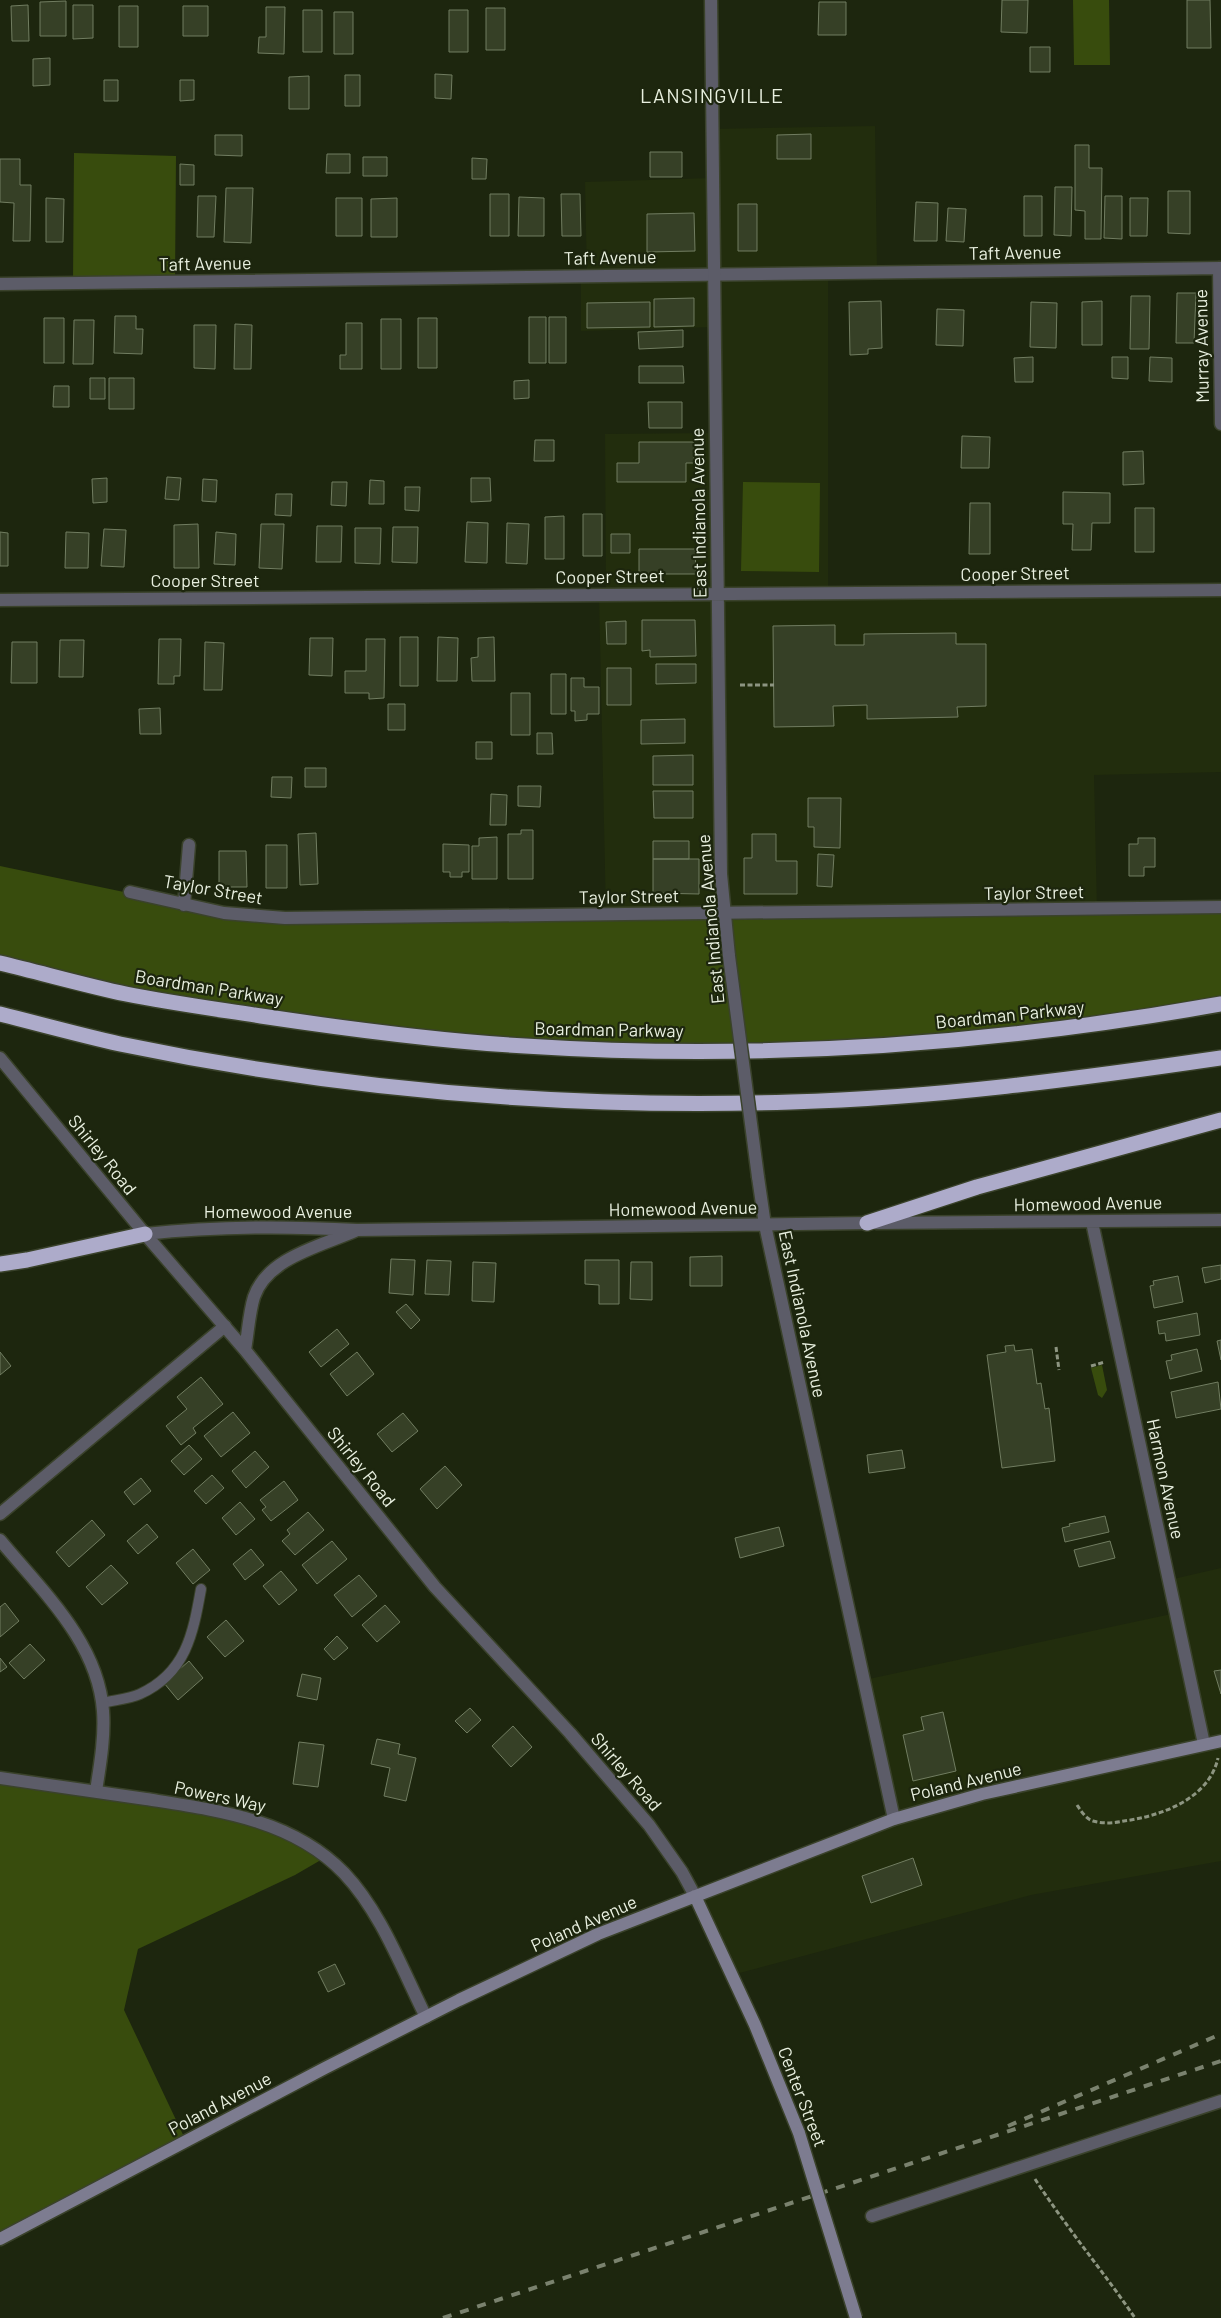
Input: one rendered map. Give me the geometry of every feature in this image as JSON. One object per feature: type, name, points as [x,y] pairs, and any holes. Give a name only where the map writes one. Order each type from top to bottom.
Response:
[{"type":"highway","name":"Boardman Parkway","points":[[0,963],[125,994],[351,1030],[526,1046],[643,1051],[801,1050],[958,1040],[1061,1029],[1221,1004]]},
{"type":"highway","points":[[0,1014],[120,1044],[286,1073],[443,1092],[560,1100],[691,1104],[868,1099],[971,1091],[1082,1079],[1221,1058]]},
{"type":"highway","points":[[867,1223],[977,1187],[1221,1120]]},
{"type":"highway","points":[[0,1264],[27,1260],[145,1234]]},
{"type":"main road","name":"Poland Avenue","points":[[0,2239],[426,2017],[598,1934],[894,1819],[982,1794],[1204,1744],[1220,1745]]},
{"type":"main road","name":"Center Street","points":[[695,1896],[755,2025],[799,2133],[856,2318]]},
{"type":"street","name":"East Indianola Avenue","points":[[711,0],[721,874],[724,914],[765,1225],[894,1819]]},
{"type":"street","name":"Taft Avenue","points":[[0,284],[1220,268]]},
{"type":"street","name":"Murray Avenue","points":[[1220,268],[1221,424]]},
{"type":"street","name":"Cooper Street","points":[[0,600],[1221,590]]},
{"type":"street","points":[[184,905],[188,846]]},
{"type":"street","name":"Taylor Street","points":[[130,892],[224,914],[285,918],[724,914],[1221,906]]},
{"type":"street","name":"Shirley Road","points":[[0,1058],[145,1234],[245,1350],[435,1586],[570,1733],[649,1825],[682,1872],[695,1896]]},
{"type":"street","name":"Homewood Avenue","points":[[145,1234],[184,1230],[299,1226],[357,1230],[1221,1220]]},
{"type":"street","name":"Harmon Avenue","points":[[1092,1222],[1204,1744]]},
{"type":"street","points":[[245,1350],[254,1297],[271,1272],[288,1260],[357,1230]]},
{"type":"street","points":[[0,1514],[224,1326]]},
{"type":"street","points":[[0,1540],[70,1625],[84,1646],[96,1671],[102,1703],[103,1738],[96,1791]]},
{"type":"street","name":"Powers Way","points":[[0,1778],[225,1812],[267,1824],[311,1847],[343,1872],[359,1891],[382,1927],[426,2017]]},
{"type":"street","points":[[872,2216],[1221,2101]]},
{"type":"lane","points":[[102,1703],[140,1694],[158,1682],[178,1664],[187,1650],[195,1625],[201,1589]]},
{"type":"path","points":[[740,685],[774,685]]},
{"type":"path","points":[[1056,1348],[1059,1370]]},
{"type":"path","points":[[1091,1366],[1105,1362]]},
{"type":"path","points":[[1077,1805],[1084,1815],[1092,1821],[1111,1823],[1142,1819],[1165,1812],[1186,1801],[1205,1782],[1215,1768],[1220,1745]]},
{"type":"path","points":[[1027,2166],[1062,2220],[1098,2264],[1136,2318]]},
{"type":"shaded area","points":[[875,126],[877,272],[828,273],[828,593],[1221,590],[1221,772],[1094,775],[1097,910],[606,915],[599,595],[606,595],[605,434],[715,433],[714,327],[581,331],[581,276],[587,276],[585,182],[712,178],[712,129]]},
{"type":"shaded area","points":[[1221,1568],[1221,1861],[1031,1895],[732,1975],[695,1896],[894,1819],[864,1680],[1176,1613],[1169,1580]]},
{"type":"green space","points":[[1073,0],[1109,0],[1110,65],[1074,65]]},
{"type":"green space","points":[[74,153],[176,156],[175,282],[73,283]]},
{"type":"green space","points":[[743,482],[820,483],[819,572],[741,571]]},
{"type":"green space","points":[[0,866],[224,913],[1221,907],[1221,1004],[1061,1029],[643,1051],[351,1030],[0,963]]},
{"type":"green space","points":[[1102,1365],[1107,1390],[1102,1398],[1098,1395],[1091,1368]]},
{"type":"green space","points":[[0,1778],[225,1812],[326,1857],[295,1875],[138,1949],[124,2010],[186,2141],[0,2239]]},
{"type":"building","points":[[1002,0],[1028,0],[1027,33],[1001,32]]},
{"type":"building","points":[[1187,0],[1210,0],[1211,48],[1187,48]]},
{"type":"building","points":[[66,1],[66,36],[40,36],[40,2]]},
{"type":"building","points":[[819,2],[846,2],[846,35],[818,35]]},
{"type":"building","points":[[28,5],[29,41],[12,41],[11,6]]},
{"type":"building","points":[[73,5],[93,5],[93,38],[73,39]]},
{"type":"building","points":[[119,6],[138,6],[138,47],[119,47]]},
{"type":"building","points":[[183,6],[208,6],[208,36],[183,36]]},
{"type":"building","points":[[266,7],[285,7],[284,54],[258,53],[259,37],[266,37]]},
{"type":"building","points":[[486,8],[505,8],[505,50],[486,50]]},
{"type":"building","points":[[303,10],[322,10],[322,52],[303,52]]},
{"type":"building","points":[[449,10],[468,10],[468,52],[449,52]]},
{"type":"building","points":[[334,12],[353,12],[353,54],[334,54]]},
{"type":"building","points":[[1030,47],[1050,47],[1050,72],[1030,72]]},
{"type":"building","points":[[50,58],[50,85],[33,86],[33,59]]},
{"type":"building","points":[[435,74],[452,75],[451,99],[435,98]]},
{"type":"building","points":[[345,75],[360,75],[360,106],[345,106]]},
{"type":"building","points":[[309,76],[309,109],[289,109],[289,77]]},
{"type":"building","points":[[104,80],[118,80],[118,101],[104,101]]},
{"type":"building","points":[[180,80],[194,80],[194,100],[180,101]]},
{"type":"building","points":[[811,134],[811,159],[777,159],[777,135]]},
{"type":"building","points":[[215,135],[242,135],[242,156],[215,155]]},
{"type":"building","points":[[1075,145],[1089,145],[1089,168],[1102,168],[1101,239],[1085,239],[1085,211],[1075,210]]},
{"type":"building","points":[[650,152],[682,152],[682,177],[650,177]]},
{"type":"building","points":[[327,154],[350,154],[350,173],[326,173]]},
{"type":"building","points":[[363,157],[387,157],[387,176],[363,176]]},
{"type":"building","points":[[472,158],[487,159],[486,179],[472,179]]},
{"type":"building","points":[[0,159],[20,159],[20,185],[31,185],[30,241],[13,241],[14,203],[0,202]]},
{"type":"building","points":[[180,164],[194,165],[194,185],[180,185]]},
{"type":"building","points":[[1055,187],[1072,187],[1071,236],[1054,235]]},
{"type":"building","points":[[226,188],[253,188],[251,243],[224,242]]},
{"type":"building","points":[[1168,191],[1190,191],[1190,234],[1168,233]]},
{"type":"building","points":[[490,194],[509,194],[509,236],[490,236]]},
{"type":"building","points":[[561,194],[580,194],[581,236],[562,236]]},
{"type":"building","points":[[198,196],[216,196],[214,237],[197,237]]},
{"type":"building","points":[[1024,196],[1042,196],[1042,236],[1024,236]]},
{"type":"building","points":[[1105,196],[1122,196],[1122,239],[1104,238]]},
{"type":"building","points":[[519,197],[544,198],[544,236],[518,236]]},
{"type":"building","points":[[46,198],[64,199],[63,242],[46,242]]},
{"type":"building","points":[[336,198],[362,198],[362,236],[336,236]]},
{"type":"building","points":[[397,198],[397,237],[371,237],[371,199]]},
{"type":"building","points":[[1130,198],[1148,198],[1147,236],[1130,236]]},
{"type":"building","points":[[916,202],[938,203],[937,241],[914,241]]},
{"type":"building","points":[[738,204],[757,204],[757,251],[738,251]]},
{"type":"building","points":[[948,208],[966,209],[964,242],[946,241]]},
{"type":"building","points":[[694,213],[695,251],[647,252],[647,214]]},
{"type":"building","points":[[1177,293],[1196,293],[1194,343],[1176,343]]},
{"type":"building","points":[[1131,296],[1150,296],[1149,349],[1130,349]]},
{"type":"building","points":[[694,298],[694,326],[654,327],[654,299]]},
{"type":"building","points":[[881,301],[882,348],[868,349],[868,354],[850,355],[849,302]]},
{"type":"building","points":[[1102,301],[1102,345],[1082,345],[1082,302]]},
{"type":"building","points":[[650,302],[650,327],[587,328],[587,303]]},
{"type":"building","points":[[1031,302],[1057,303],[1056,348],[1030,347]]},
{"type":"building","points":[[937,309],[964,310],[963,346],[936,345]]},
{"type":"building","points":[[115,316],[136,316],[136,329],[143,329],[142,354],[114,353]]},
{"type":"building","points":[[529,317],[546,317],[546,363],[529,363]]},
{"type":"building","points":[[549,317],[566,317],[566,363],[549,363]]},
{"type":"building","points":[[44,318],[64,318],[64,363],[44,363]]},
{"type":"building","points":[[418,318],[437,318],[437,368],[418,368]]},
{"type":"building","points":[[381,319],[401,319],[401,369],[381,369]]},
{"type":"building","points":[[74,320],[94,320],[93,364],[73,364]]},
{"type":"building","points":[[346,323],[362,323],[362,369],[340,369],[340,355],[346,355]]},
{"type":"building","points":[[235,324],[252,325],[251,369],[234,369]]},
{"type":"building","points":[[194,325],[216,325],[215,369],[194,368]]},
{"type":"building","points":[[683,330],[683,347],[639,349],[638,332]]},
{"type":"building","points":[[1033,357],[1033,382],[1015,382],[1014,358]]},
{"type":"building","points":[[1112,357],[1128,357],[1128,379],[1112,378]]},
{"type":"building","points":[[1150,357],[1172,358],[1172,382],[1149,381]]},
{"type":"building","points":[[639,366],[683,366],[684,383],[639,383]]},
{"type":"building","points":[[90,378],[105,378],[105,399],[90,399]]},
{"type":"building","points":[[109,378],[134,378],[134,409],[109,409]]},
{"type":"building","points":[[529,380],[529,398],[514,399],[514,381]]},
{"type":"building","points":[[54,386],[69,386],[69,407],[53,407]]},
{"type":"building","points":[[648,402],[682,402],[682,428],[649,428]]},
{"type":"building","points":[[962,436],[990,437],[989,468],[961,468]]},
{"type":"building","points":[[535,440],[554,440],[554,461],[534,461]]},
{"type":"building","points":[[639,442],[694,442],[694,463],[686,463],[686,482],[617,482],[617,463],[639,463]]},
{"type":"building","points":[[1143,451],[1144,484],[1123,485],[1123,452]]},
{"type":"building","points":[[167,477],[181,478],[179,500],[165,499]]},
{"type":"building","points":[[107,478],[107,502],[93,503],[92,479]]},
{"type":"building","points":[[471,478],[490,478],[491,501],[471,502]]},
{"type":"building","points":[[203,479],[217,480],[216,502],[202,501]]},
{"type":"building","points":[[370,480],[384,481],[384,504],[369,504]]},
{"type":"building","points":[[332,482],[347,482],[346,506],[331,505]]},
{"type":"building","points":[[405,487],[420,487],[419,511],[405,510]]},
{"type":"building","points":[[1063,492],[1110,493],[1110,523],[1092,523],[1091,550],[1072,550],[1073,524],[1063,524]]},
{"type":"building","points":[[276,494],[292,494],[291,516],[275,515]]},
{"type":"building","points":[[970,503],[990,503],[990,554],[969,554]]},
{"type":"building","points":[[1135,508],[1154,508],[1154,552],[1135,552]]},
{"type":"building","points":[[583,514],[602,514],[602,556],[583,556]]},
{"type":"building","points":[[564,516],[564,559],[545,559],[545,517]]},
{"type":"building","points":[[467,522],[488,523],[487,563],[465,562]]},
{"type":"building","points":[[507,523],[529,524],[527,564],[506,563]]},
{"type":"building","points":[[198,524],[199,568],[174,568],[174,525]]},
{"type":"building","points":[[261,524],[284,524],[282,569],[259,568]]},
{"type":"building","points":[[317,526],[342,526],[341,562],[316,562]]},
{"type":"building","points":[[393,527],[418,527],[417,563],[392,562]]},
{"type":"building","points":[[355,528],[381,528],[380,564],[355,563]]},
{"type":"building","points":[[104,529],[126,530],[124,567],[101,566]]},
{"type":"building","points":[[0,532],[8,533],[8,566],[0,566]]},
{"type":"building","points":[[66,532],[89,533],[88,568],[65,568]]},
{"type":"building","points":[[216,532],[236,534],[235,565],[214,564]]},
{"type":"building","points":[[611,534],[630,534],[630,553],[611,553]]},
{"type":"building","points":[[639,549],[695,549],[696,574],[639,574]]},
{"type":"building","points":[[642,620],[695,620],[696,656],[650,657],[650,650],[642,651]]},
{"type":"building","points":[[626,621],[626,644],[607,644],[606,622]]},
{"type":"building","points":[[835,625],[835,645],[864,645],[864,634],[956,633],[956,644],[986,644],[986,706],[957,707],[958,717],[867,719],[867,705],[833,706],[834,726],[774,727],[773,626]]},
{"type":"building","points":[[400,637],[418,637],[418,686],[400,686]]},
{"type":"building","points":[[438,637],[458,638],[457,681],[437,681]]},
{"type":"building","points":[[494,637],[495,681],[472,681],[471,658],[478,657],[478,638]]},
{"type":"building","points":[[310,638],[333,638],[332,676],[309,675]]},
{"type":"building","points":[[159,639],[181,639],[180,676],[174,676],[174,684],[158,684]]},
{"type":"building","points":[[366,639],[385,639],[384,698],[369,699],[369,693],[345,693],[345,671],[366,671]]},
{"type":"building","points":[[60,640],[84,640],[83,677],[59,677]]},
{"type":"building","points":[[12,642],[37,642],[37,683],[11,683]]},
{"type":"building","points":[[205,642],[224,643],[222,690],[204,690]]},
{"type":"building","points":[[656,664],[696,664],[696,683],[656,684]]},
{"type":"building","points":[[607,668],[631,668],[631,705],[607,705]]},
{"type":"building","points":[[551,674],[566,674],[566,714],[551,714]]},
{"type":"building","points":[[571,678],[584,678],[584,687],[599,687],[599,714],[587,714],[587,720],[575,721],[575,711],[571,711]]},
{"type":"building","points":[[511,693],[530,693],[530,735],[511,735]]},
{"type":"building","points":[[388,704],[405,704],[405,730],[388,730]]},
{"type":"building","points":[[160,708],[161,734],[140,734],[139,709]]},
{"type":"building","points":[[685,719],[685,743],[641,744],[641,720]]},
{"type":"building","points":[[537,733],[552,733],[553,754],[537,754]]},
{"type":"building","points":[[476,742],[492,742],[492,759],[476,759]]},
{"type":"building","points":[[693,755],[693,785],[653,785],[653,756]]},
{"type":"building","points":[[305,768],[326,768],[326,787],[305,787]]},
{"type":"building","points":[[272,777],[292,777],[291,798],[271,797]]},
{"type":"building","points":[[518,786],[541,786],[540,807],[518,806]]},
{"type":"building","points":[[653,791],[693,791],[693,818],[654,818]]},
{"type":"building","points":[[491,794],[507,795],[506,825],[490,825]]},
{"type":"building","points":[[808,798],[841,798],[840,848],[814,847],[814,827],[808,827]]},
{"type":"building","points":[[521,830],[533,830],[533,879],[508,879],[508,834],[521,834]]},
{"type":"building","points":[[316,833],[318,884],[300,885],[298,834]]},
{"type":"building","points":[[752,834],[776,834],[776,861],[797,861],[797,894],[744,894],[744,858],[752,858]]},
{"type":"building","points":[[497,837],[497,879],[472,879],[472,846],[479,846],[479,838]]},
{"type":"building","points":[[1138,838],[1155,838],[1155,867],[1144,867],[1144,876],[1129,876],[1129,844],[1138,844]]},
{"type":"building","points":[[653,841],[689,841],[689,859],[653,859]]},
{"type":"building","points":[[443,844],[469,845],[469,872],[462,872],[462,877],[450,877],[450,872],[443,872]]},
{"type":"building","points":[[266,845],[287,845],[287,888],[266,888]]},
{"type":"building","points":[[219,851],[246,851],[247,887],[219,887]]},
{"type":"building","points":[[818,854],[834,855],[832,887],[817,886]]},
{"type":"building","points":[[653,859],[699,859],[699,894],[653,893]]},
{"type":"building","points":[[722,1256],[722,1286],[690,1286],[690,1257]]},
{"type":"building","points":[[391,1259],[415,1260],[413,1295],[389,1293]]},
{"type":"building","points":[[427,1260],[451,1261],[449,1295],[425,1294]]},
{"type":"building","points":[[585,1260],[619,1260],[619,1304],[599,1304],[599,1285],[585,1284]]},
{"type":"building","points":[[473,1262],[496,1263],[494,1302],[472,1301]]},
{"type":"building","points":[[631,1262],[652,1262],[652,1300],[630,1299]]},
{"type":"building","points":[[1221,1265],[1221,1279],[1205,1283],[1202,1268]]},
{"type":"building","points":[[1178,1276],[1183,1302],[1154,1308],[1150,1286],[1154,1285],[1153,1281]]},
{"type":"building","points":[[406,1304],[420,1320],[411,1329],[396,1312]]},
{"type":"building","points":[[1197,1313],[1200,1335],[1166,1341],[1165,1333],[1159,1334],[1157,1321]]},
{"type":"building","points":[[337,1329],[349,1344],[321,1367],[309,1352]]},
{"type":"building","points":[[1221,1340],[1221,1360],[1217,1341]]},
{"type":"building","points":[[1014,1345],[1015,1351],[1032,1349],[1037,1384],[1041,1383],[1045,1409],[1049,1408],[1055,1461],[1002,1468],[987,1355],[1006,1352],[1005,1346]]},
{"type":"building","points":[[1197,1349],[1202,1371],[1170,1379],[1166,1361],[1172,1360],[1171,1355]]},
{"type":"building","points":[[0,1352],[11,1366],[0,1375]]},
{"type":"building","points":[[357,1352],[374,1374],[347,1396],[330,1374]]},
{"type":"building","points":[[201,1377],[223,1404],[193,1428],[196,1433],[181,1445],[166,1426],[187,1409],[177,1397]]},
{"type":"building","points":[[1218,1382],[1221,1409],[1176,1418],[1171,1392]]},
{"type":"building","points":[[233,1412],[250,1433],[221,1457],[204,1436]]},
{"type":"building","points":[[403,1413],[418,1431],[392,1452],[377,1434]]},
{"type":"building","points":[[189,1445],[202,1459],[184,1475],[171,1461]]},
{"type":"building","points":[[902,1450],[905,1468],[869,1473],[867,1455]]},
{"type":"building","points":[[255,1451],[269,1467],[246,1488],[232,1471]]},
{"type":"building","points":[[445,1466],[462,1485],[437,1509],[420,1489]]},
{"type":"building","points":[[212,1475],[224,1488],[206,1504],[194,1491]]},
{"type":"building","points":[[141,1478],[151,1491],[134,1505],[124,1492]]},
{"type":"building","points":[[284,1481],[298,1500],[271,1521],[262,1510],[266,1507],[260,1500]]},
{"type":"building","points":[[240,1502],[255,1519],[236,1535],[222,1518]]},
{"type":"building","points":[[308,1512],[324,1530],[295,1555],[282,1541],[290,1534],[287,1530]]},
{"type":"building","points":[[1105,1516],[1109,1532],[1065,1542],[1062,1528],[1070,1526],[1069,1524]]},
{"type":"building","points":[[92,1520],[105,1535],[69,1567],[56,1552]]},
{"type":"building","points":[[147,1524],[158,1537],[138,1554],[127,1541]]},
{"type":"building","points":[[779,1527],[784,1546],[740,1558],[735,1538]]},
{"type":"building","points":[[332,1541],[347,1559],[317,1584],[302,1565]]},
{"type":"building","points":[[1110,1541],[1115,1558],[1079,1567],[1074,1550]]},
{"type":"building","points":[[193,1549],[210,1570],[193,1584],[176,1563]]},
{"type":"building","points":[[251,1549],[264,1565],[245,1580],[233,1564]]},
{"type":"building","points":[[111,1565],[128,1583],[102,1605],[86,1587]]},
{"type":"building","points":[[281,1571],[297,1590],[279,1605],[263,1586]]},
{"type":"building","points":[[359,1575],[377,1596],[352,1617],[334,1595]]},
{"type":"building","points":[[5,1603],[19,1621],[0,1637],[0,1607]]},
{"type":"building","points":[[385,1605],[400,1622],[377,1642],[362,1625]]},
{"type":"building","points":[[226,1620],[244,1641],[225,1657],[207,1637]]},
{"type":"building","points":[[337,1636],[348,1648],[334,1660],[324,1649]]},
{"type":"building","points":[[30,1644],[45,1660],[24,1679],[9,1663]]},
{"type":"building","points":[[0,1658],[7,1667],[0,1672]]},
{"type":"building","points":[[189,1661],[203,1678],[178,1700],[164,1683]]},
{"type":"building","points":[[1221,1670],[1221,1694],[1214,1671]]},
{"type":"building","points":[[302,1674],[321,1678],[317,1700],[297,1696]]},
{"type":"building","points":[[470,1708],[481,1720],[467,1733],[455,1721]]},
{"type":"building","points":[[943,1712],[956,1771],[913,1781],[903,1735],[924,1730],[921,1717]]},
{"type":"building","points":[[513,1726],[532,1747],[511,1767],[492,1746]]},
{"type":"building","points":[[377,1739],[400,1744],[398,1754],[416,1758],[406,1801],[384,1796],[390,1768],[371,1764]]},
{"type":"building","points":[[299,1742],[324,1745],[318,1787],[293,1784]]},
{"type":"building","points":[[913,1858],[922,1885],[871,1903],[862,1876]]},
{"type":"building","points":[[335,1964],[345,1984],[328,1992],[318,1972]]},
{"type":"railway","points":[[1008,2126],[1221,2034]]},
{"type":"railway","points":[[443,2318],[1221,2061]]},
{"type":"district","name":"LANSINGVILLE","points":[[712,96]]}]
